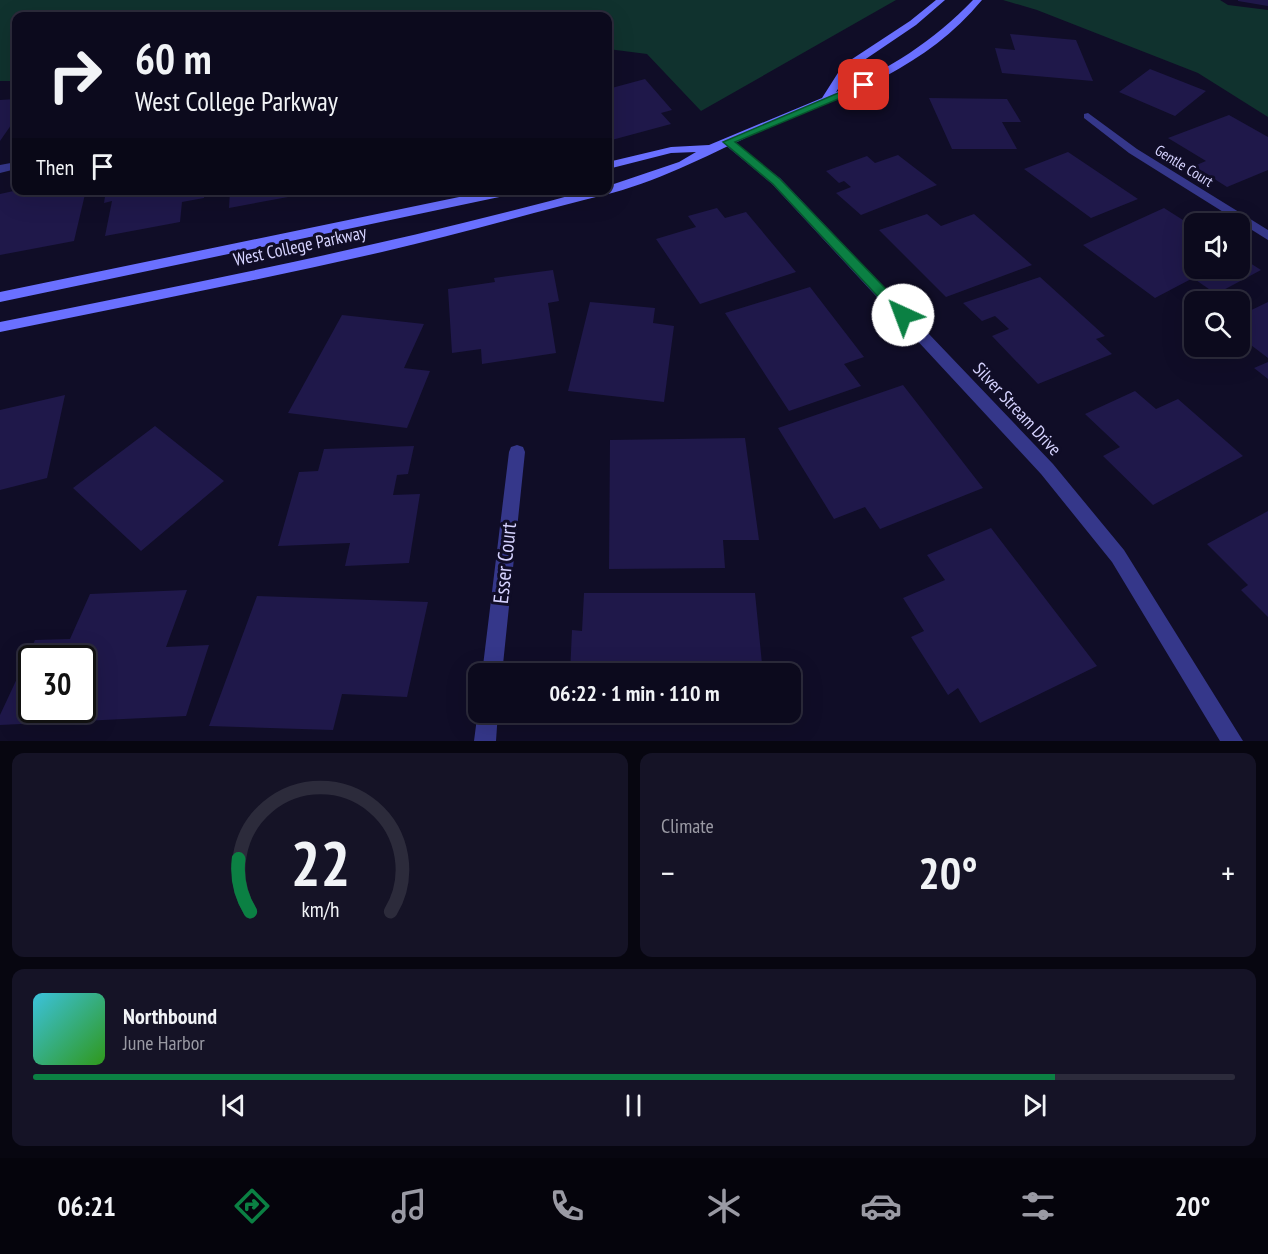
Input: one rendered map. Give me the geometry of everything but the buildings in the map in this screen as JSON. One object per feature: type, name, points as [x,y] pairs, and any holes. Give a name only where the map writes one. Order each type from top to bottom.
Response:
[{"type":"street","points":[[827,98],[847,67],[913,23],[941,0]]},
{"type":"street","name":"West College Parkway","points":[[612,188],[683,164],[711,148],[876,79],[917,53],[955,24],[978,0]]},
{"type":"street","name":"Gentle Court","points":[[1088,116],[1133,152],[1268,236]]},
{"type":"street","name":"Silver Stream Drive","points":[[728,142],[776,181],[1047,469],[1118,556],[1232,741]]},
{"type":"street","name":"West College Parkway","points":[[612,164],[671,150],[711,148]]},
{"type":"street","name":"West College Parkway","points":[[0,297],[490,195]]},
{"type":"street","name":"West College Parkway","points":[[0,327],[428,238],[590,195]]},
{"type":"street","name":"Esser Court","points":[[493,663],[517,452]]},
{"type":"street","points":[[485,741],[487,723]]},
{"type":"green space","points":[[0,0],[896,0],[701,111],[647,54],[612,50],[612,12],[12,12],[12,81],[0,81]]},
{"type":"green space","points":[[1003,0],[1220,0],[1228,5],[1268,10],[1268,117],[1198,73],[1037,10]]},
{"type":"route","points":[[864,85],[827,98],[728,142],[776,181],[903,315]]}]
